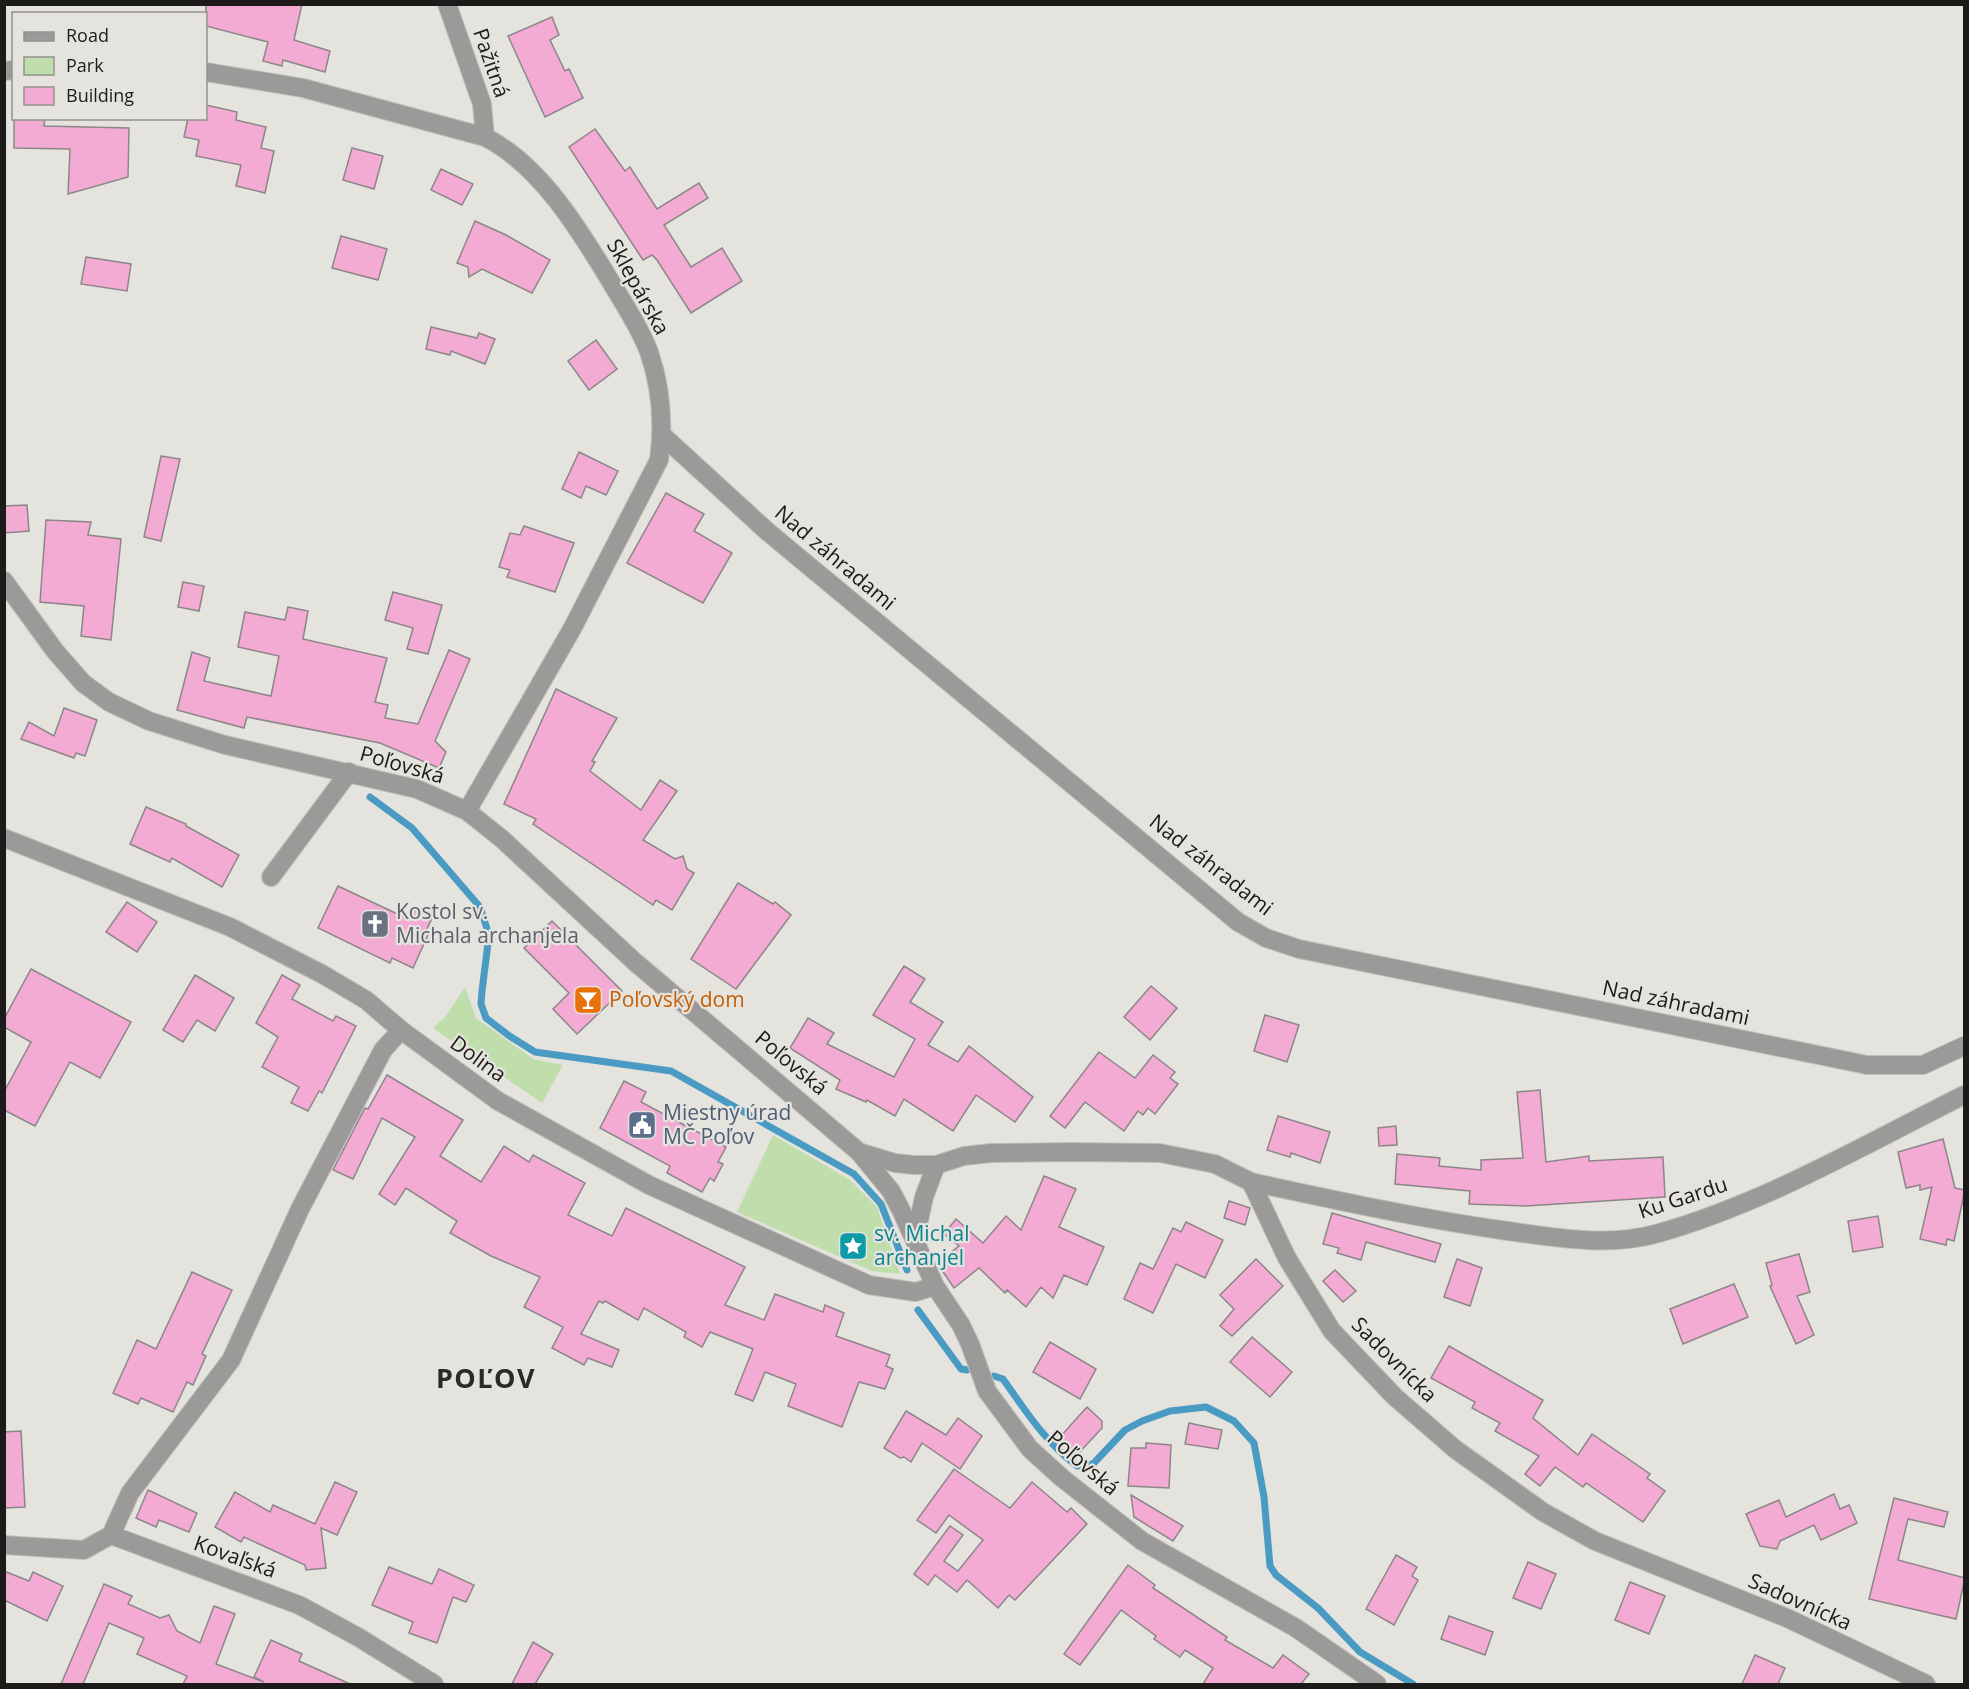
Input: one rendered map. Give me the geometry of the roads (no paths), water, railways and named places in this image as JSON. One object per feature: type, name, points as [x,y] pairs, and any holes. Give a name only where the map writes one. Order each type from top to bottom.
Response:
[{"type":"street","name":"Pažitná","points":[[447,4],[482,104],[485,137]]},
{"type":"street","name":"Sklepárska","points":[[207,72],[303,88],[485,137],[505,147],[524,163],[581,232],[639,326],[656,380],[661,405],[663,436],[659,460],[648,486],[572,629],[467,811]]},
{"type":"street","name":"Nad záhradami","points":[[663,436],[768,532],[1238,922],[1266,938],[1299,949],[1867,1065],[1923,1065],[1965,1047]]},
{"type":"street","name":"Poľovská","points":[[4,581],[69,667],[83,682],[109,702],[149,721],[225,745],[417,789],[467,811],[502,839],[635,962],[859,1152],[891,1191],[915,1239],[935,1287],[961,1325],[987,1391],[1030,1449],[1062,1478],[1142,1540],[1296,1628],[1377,1684]]},
{"type":"street","points":[[271,877],[349,772]]},
{"type":"street","name":"Dolina","points":[[4,838],[230,927],[322,974],[366,1000],[401,1030],[498,1101],[650,1185],[862,1283],[898,1291],[916,1292],[935,1287]]},
{"type":"street","points":[[4,1545],[84,1550],[111,1535],[130,1493],[231,1360],[300,1209],[383,1050],[401,1030]]},
{"type":"street","name":"Ku Gardu","points":[[1251,1182],[1410,1217],[1567,1239],[1614,1239],[1658,1233],[1773,1191],[1965,1095]]},
{"type":"street","points":[[859,1152],[895,1163],[936,1164],[964,1156],[991,1153],[1160,1153],[1215,1164],[1251,1182]]},
{"type":"street","points":[[915,1239],[924,1197],[936,1164]]},
{"type":"street","name":"Sadovnícka","points":[[1251,1182],[1287,1258],[1332,1330],[1395,1397],[1455,1449],[1544,1512],[1595,1541],[1786,1618],[1926,1684]]},
{"type":"street","name":"Kovaľská","points":[[111,1535],[299,1605],[358,1637],[434,1684]]},
{"type":"waterway","points":[[370,797],[412,828],[480,907],[489,935],[481,1004],[486,1018],[535,1052],[671,1071],[854,1174],[881,1204],[907,1270]]},
{"type":"waterway","points":[[918,1310],[961,1369],[967,1370]]},
{"type":"waterway","points":[[994,1376],[1003,1379],[1046,1437],[1077,1466],[1093,1464],[1125,1430],[1170,1411],[1206,1407],[1234,1421],[1254,1443],[1264,1497],[1270,1566],[1276,1575],[1318,1608],[1360,1652],[1413,1684]]},
{"type":"place","name":"Kostol sv. Michala archanjela","points":[[375,924]]},
{"type":"place","name":"Poľovský dom","points":[[588,1000]]},
{"type":"place","name":"Miestny úrad MČ Poľov","points":[[642,1125]]},
{"type":"place","name":"sv. Michal archanjel","points":[[853,1246]]},
{"type":"district","name":"POĽOV","points":[[486,1379]]}]
